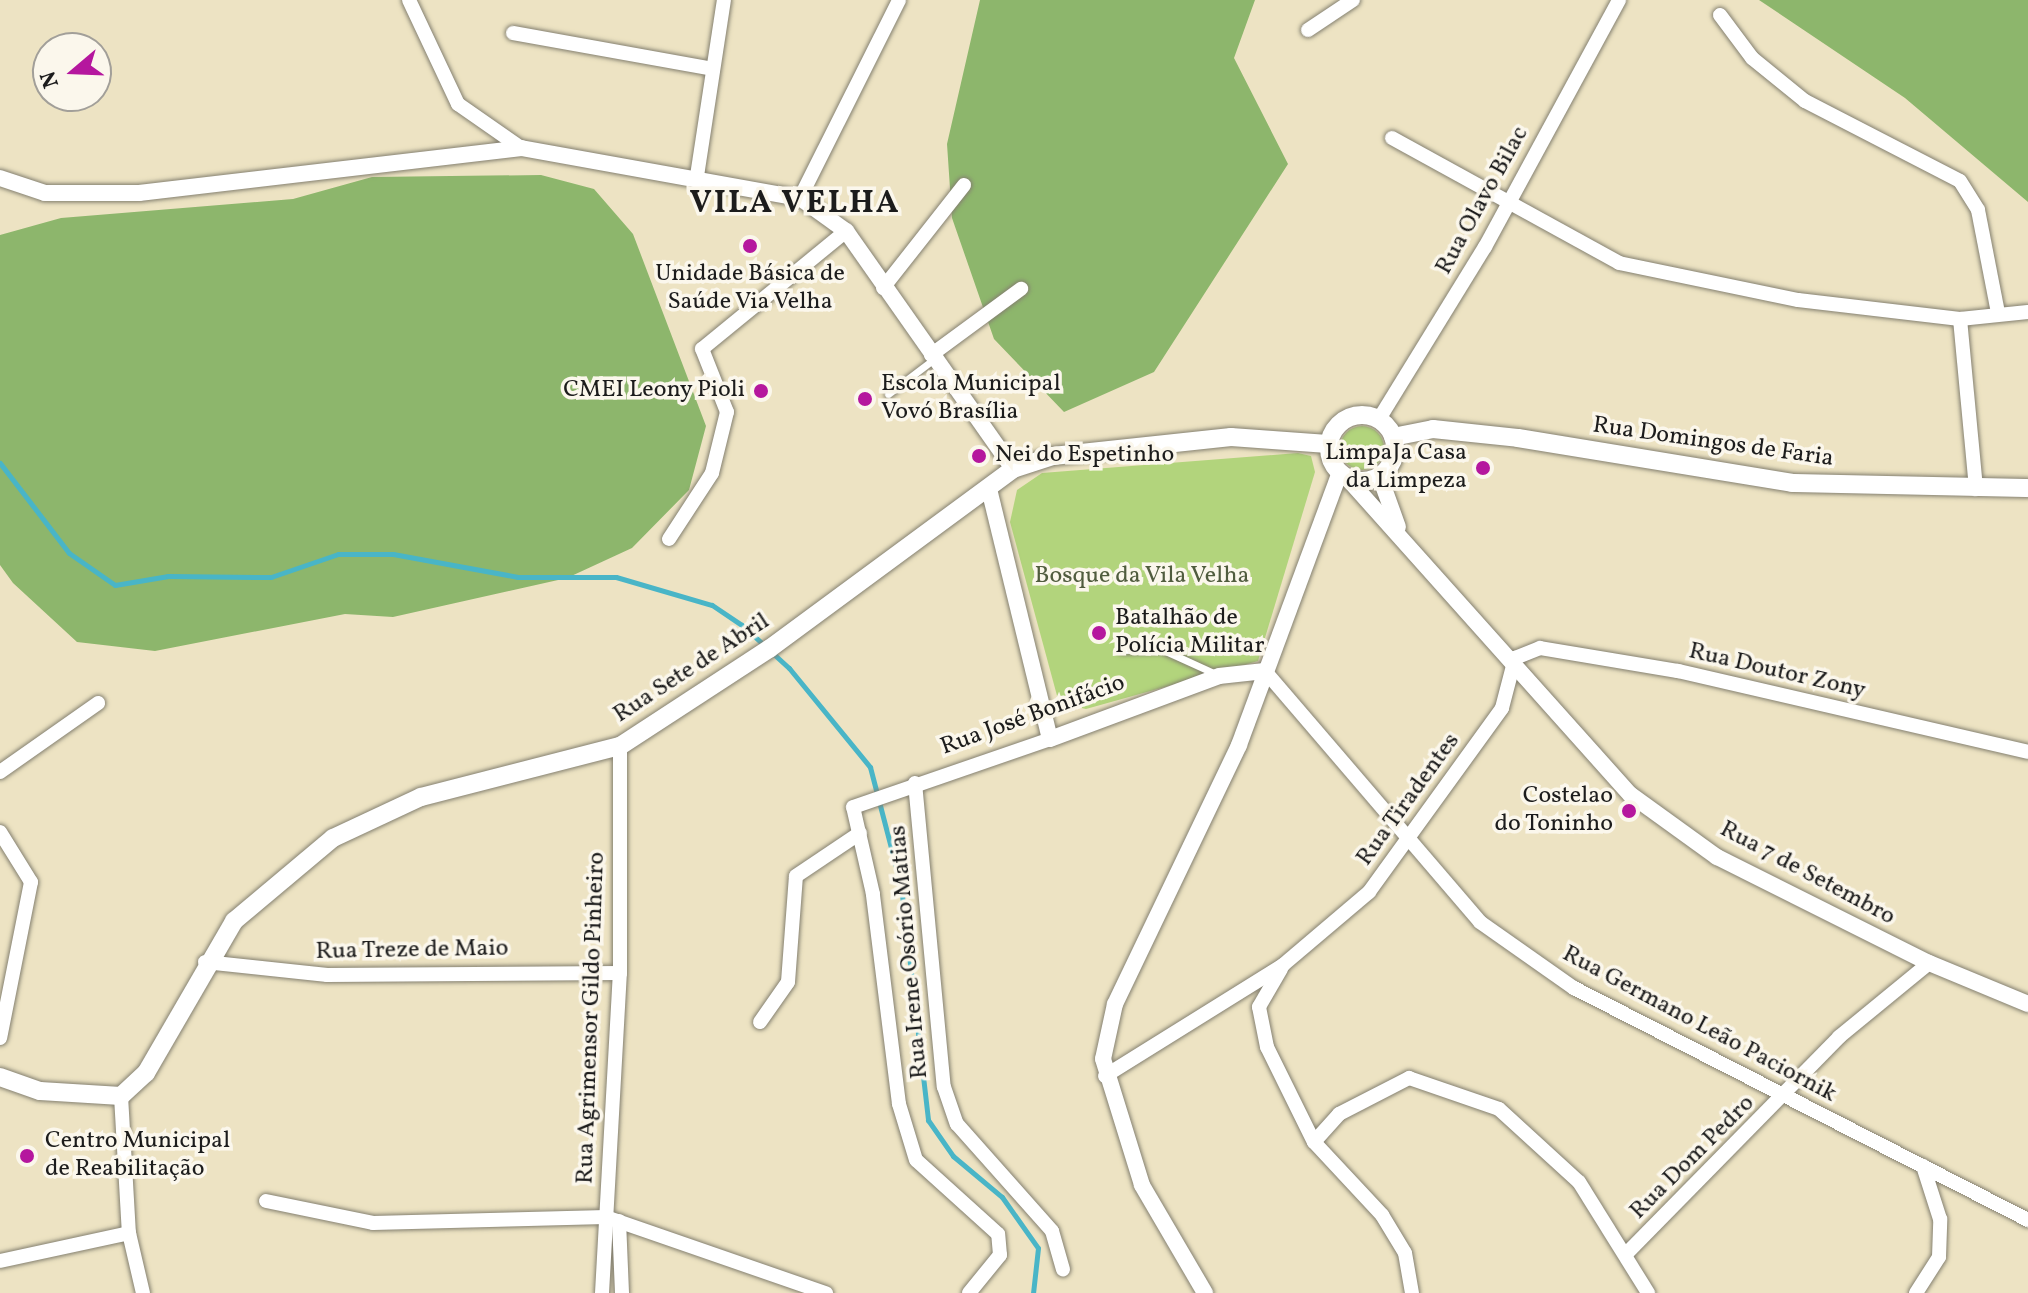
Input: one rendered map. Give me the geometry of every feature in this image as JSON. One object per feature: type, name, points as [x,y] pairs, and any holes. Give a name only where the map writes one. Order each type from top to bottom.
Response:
[{"type":"main road","points":[[1346,418],[1379,419],[1393,437],[1393,459],[1380,477],[1344,476],[1328,444],[1346,418]]},
{"type":"main road","name":"Rua Domingos de Faria","points":[[1393,437],[1433,429],[1792,483],[2028,488]]},
{"type":"main road","name":"Rua Sete de Abril","points":[[121,1096],[146,1073],[205,962],[234,921],[333,838],[421,797],[620,746],[769,649],[1013,469],[1053,456],[1231,437],[1328,444]]},
{"type":"main road","points":[[0,1077],[40,1091],[121,1096]]},
{"type":"street","points":[[409,0],[458,104],[521,148]]},
{"type":"street","points":[[697,176],[724,0]]},
{"type":"street","points":[[800,198],[899,0]]},
{"type":"street","points":[[1308,30],[1353,0]]},
{"type":"street","name":"Rua Olavo Bilac","points":[[1379,419],[1509,203],[1619,0]]},
{"type":"street","points":[[1720,15],[1752,58],[1805,101],[1960,181],[1978,210],[1998,313]]},
{"type":"street","points":[[513,33],[713,69]]},
{"type":"street","points":[[1392,138],[1619,263],[1798,300],[1960,319],[2028,312]]},
{"type":"street","points":[[0,178],[45,193],[139,193],[521,148],[697,176],[800,198],[846,231],[883,288],[1013,469]]},
{"type":"street","points":[[883,288],[964,185]]},
{"type":"street","points":[[669,539],[712,473],[727,412],[702,349],[846,231]]},
{"type":"street","points":[[933,357],[1021,289]]},
{"type":"street","points":[[1960,319],[1976,489]]},
{"type":"street","points":[[1205,1293],[1142,1185],[1105,1076],[1115,1004],[1239,745],[1265,671],[1344,476]]},
{"type":"street","name":"Rua 7 de Setembro","points":[[1344,476],[1515,658],[1631,795],[1717,857],[1929,963],[2028,1004]]},
{"type":"street","name":"Rua 7 de Setembro","points":[[1380,477],[1400,533]]},
{"type":"street","points":[[989,489],[1050,739]]},
{"type":"street","name":"Rua Doutor Zony","points":[[1515,658],[1540,648],[1576,651],[2028,752]]},
{"type":"street","name":"Rua Tiradentes","points":[[1105,1076],[1283,965],[1369,892],[1407,846],[1502,708],[1515,658]]},
{"type":"street","name":"Rua José Bonifácio","points":[[860,833],[853,807],[893,789],[1050,739],[1219,676],[1265,671]]},
{"type":"street","name":"Rua Germano Leão Paciornik","points":[[1265,671],[1407,846],[1480,922],[1574,988],[2028,1220]]},
{"type":"street","points":[[0,772],[98,703]]},
{"type":"street","name":"Rua Agrimensor Gildo Pinheiro","points":[[602,1293],[612,1219],[620,973],[620,746]]},
{"type":"street","name":"Rua Irene Osório Matias","points":[[915,783],[944,1087],[957,1124],[1052,1231],[1063,1269]]},
{"type":"street","points":[[0,818],[4,837],[31,882],[0,1038]]},
{"type":"street","points":[[760,1022],[788,982],[796,876],[860,833],[899,1104],[916,1160],[998,1234],[1000,1255],[969,1293]]},
{"type":"street","name":"Rua Treze de Maio","points":[[205,962],[327,975],[620,973]]},
{"type":"street","name":"Rua Dom Pedro","points":[[1627,1253],[1785,1098],[1839,1037],[1929,963]]},
{"type":"street","points":[[1283,965],[1259,1007],[1267,1047],[1314,1142],[1382,1215],[1405,1253],[1412,1293]]},
{"type":"street","points":[[1314,1142],[1339,1114],[1409,1078],[1439,1084],[1499,1109],[1537,1139],[1579,1182],[1627,1253],[1648,1293]]},
{"type":"street","points":[[121,1096],[129,1233],[143,1293]]},
{"type":"street","points":[[1916,1293],[1939,1257],[1940,1219],[1923,1166]]},
{"type":"street","points":[[266,1201],[373,1223],[612,1219],[826,1293]]},
{"type":"street","points":[[612,1219],[622,1293]]},
{"type":"street","points":[[0,1261],[129,1233]]},
{"type":"lane","points":[[888,394],[933,357]]},
{"type":"lane","points":[[1121,650],[1161,649],[1219,676]]},
{"type":"green space","points":[[980,0],[1255,0],[1234,58],[1288,164],[1154,372],[1064,412],[994,339],[952,218],[947,144]]},
{"type":"green space","points":[[1759,0],[2028,0],[2028,202],[1905,98]]},
{"type":"green space","points":[[541,175],[594,189],[633,234],[706,426],[689,490],[632,548],[567,578],[393,617],[345,614],[155,651],[77,642],[13,583],[0,565],[0,235],[61,218],[293,199],[372,177]]},
{"type":"green space","points":[[1362,426],[1378,432],[1384,448],[1378,464],[1362,470],[1346,464],[1340,448],[1346,432]]},
{"type":"green space","name":"Bosque da Vila Velha","points":[[1298,453],[1311,456],[1315,472],[1258,661],[1086,709],[1059,703],[1010,522],[1017,490],[1042,473]]},
{"type":"waterway","points":[[0,463],[69,553],[115,585],[168,576],[271,577],[338,554],[393,554],[518,577],[616,577],[712,605],[742,625],[789,668],[870,767],[901,886],[928,1120],[953,1156],[1002,1197],[1038,1248],[1033,1293]]},
{"type":"place","name":"Unidade Básica de Saúde Via Velha","points":[[750,246]]},
{"type":"place","name":"CMEI Leony Pioli","points":[[761,391]]},
{"type":"place","name":"Escola Municipal Vovó Brasília","points":[[865,399]]},
{"type":"place","name":"Nei do Espetinho","points":[[979,456]]},
{"type":"place","name":"LimpaJa Casa da Limpeza","points":[[1483,468]]},
{"type":"place","name":"Batalhão de Polícia Militar","points":[[1099,633]]},
{"type":"place","name":"Costelao do Toninho","points":[[1629,811]]},
{"type":"place","name":"Centro Municipal de Reabilitação","points":[[27,1156]]},
{"type":"district","name":"VILA VELHA","points":[[795,204]]}]
